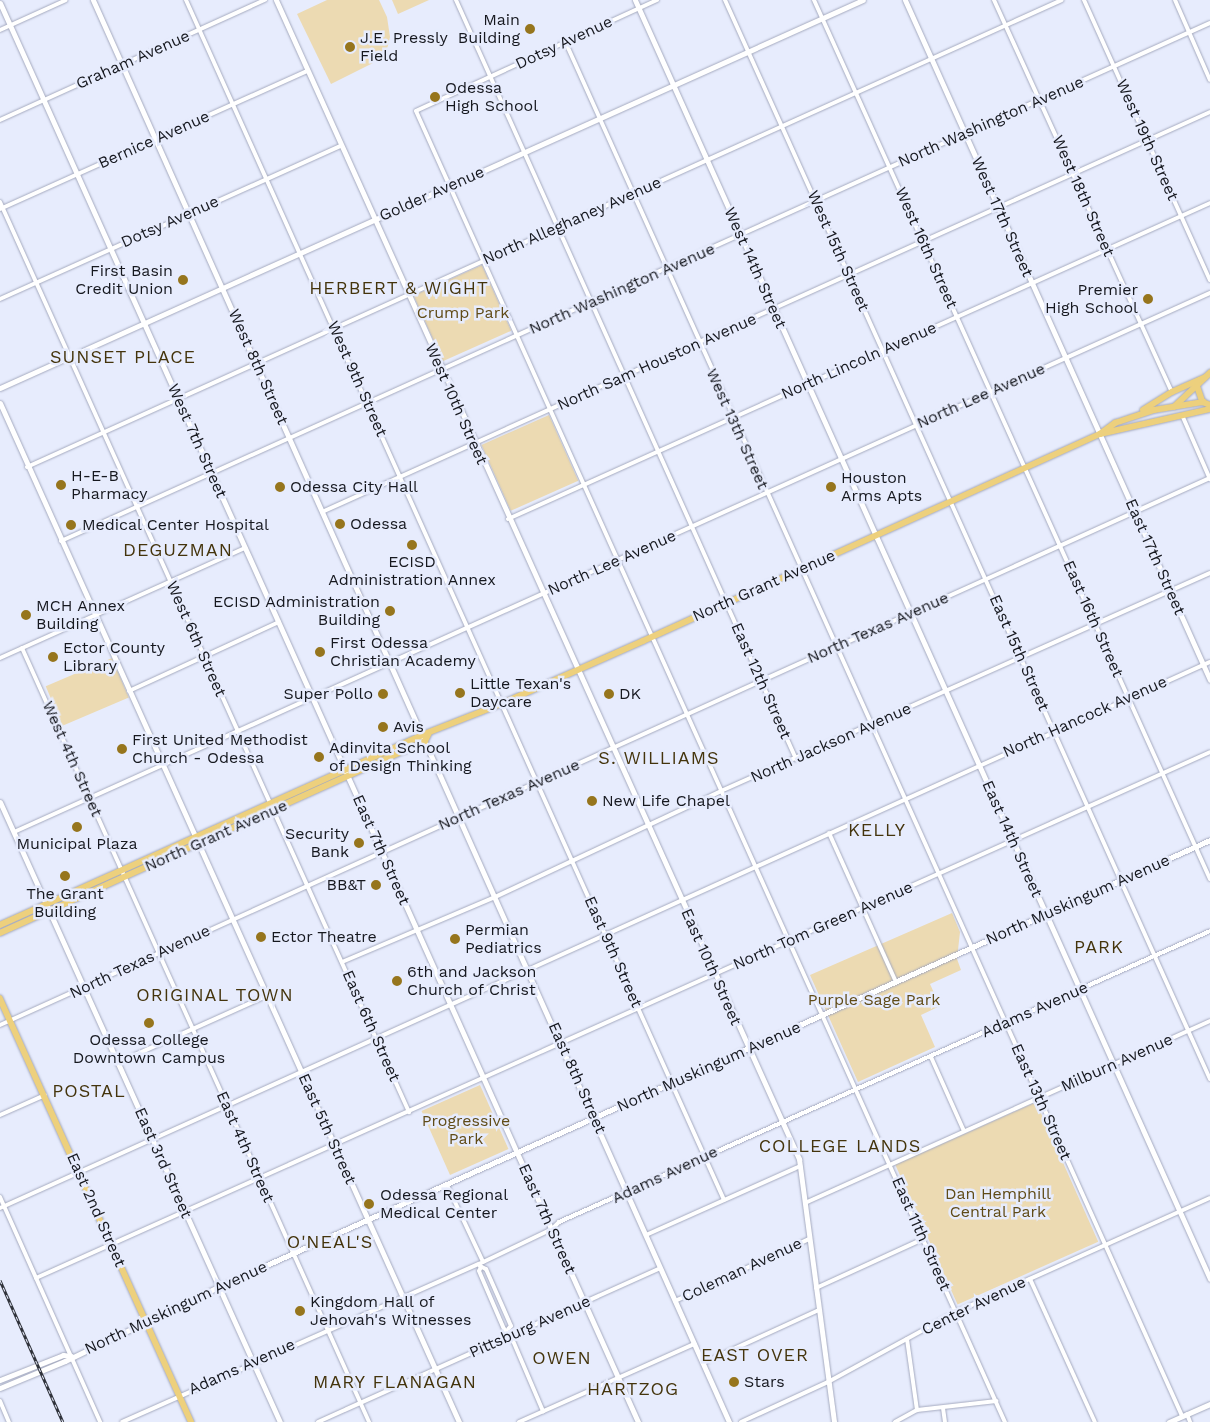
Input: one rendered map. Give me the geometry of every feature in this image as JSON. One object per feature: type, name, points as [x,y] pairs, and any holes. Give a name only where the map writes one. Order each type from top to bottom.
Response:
[{"type":"main road","points":[[1138,414],[1172,392],[1207,375]]},
{"type":"main road","points":[[1161,418],[1207,375]]},
{"type":"main road","points":[[1197,384],[1203,402]]},
{"type":"main road","points":[[1138,414],[1203,402],[1210,405]]},
{"type":"main road","name":"North Grant Avenue","points":[[1100,434],[1161,418],[1210,409]]},
{"type":"main road","name":"North Grant Avenue","points":[[0,933],[274,810],[425,737],[1100,434],[1138,414]]},
{"type":"main road","name":"North Grant Avenue","points":[[0,925],[271,802],[348,773]]},
{"type":"main road","name":"East 2nd Street","points":[[0,998],[191,1422]]},
{"type":"street","points":[[0,30],[66,0]]},
{"type":"street","name":"West 8th Street","points":[[93,0],[390,663],[425,737]]},
{"type":"street","name":"West 9th Street","points":[[186,0],[368,403],[501,704]]},
{"type":"street","name":"Graham Avenue","points":[[0,120],[265,0]]},
{"type":"street","name":"West 10th Street","points":[[276,0],[577,670]]},
{"type":"street","name":"East 12th Street","points":[[456,0],[590,303],[796,759]]},
{"type":"street","name":"West 14th Street","points":[[635,0],[875,536]]},
{"type":"street","name":"Dotsy Avenue","points":[[416,110],[490,78],[565,41],[657,0]]},
{"type":"street","name":"West 15th Street","points":[[725,0],[950,501]]},
{"type":"street","name":"West 16th Street","points":[[814,0],[1025,468]]},
{"type":"street","name":"Golder Avenue","points":[[0,388],[863,0]]},
{"type":"street","name":"West 17th Street","points":[[905,0],[1100,434]]},
{"type":"street","name":"West 18th Street","points":[[994,0],[1172,392]]},
{"type":"street","name":"North Alleghaney Avenue","points":[[28,467],[1062,0]]},
{"type":"street","name":"West 19th Street","points":[[1084,0],[1210,280]]},
{"type":"street","points":[[1175,0],[1210,80]]},
{"type":"street","name":"West 7th Street","points":[[0,3],[348,773]]},
{"type":"street","name":"North Washington Avenue","points":[[61,541],[1210,23]]},
{"type":"street","name":"West 13th Street","points":[[565,41],[631,194],[801,569]]},
{"type":"street","name":"Bernice Avenue","points":[[1,209],[307,71]]},
{"type":"street","name":"East 11th Street","points":[[416,110],[549,411],[1005,1422]]},
{"type":"street","name":"North Sam Houston Avenue","points":[[322,512],[1210,112]]},
{"type":"street","name":"Dotsy Avenue","points":[[0,299],[341,146]]},
{"type":"street","name":"West 6th Street","points":[[0,202],[1,209],[36,282],[271,802]]},
{"type":"street","name":"North Lincoln Avenue","points":[[508,519],[1210,203]]},
{"type":"street","name":"North Lee Avenue","points":[[14,832],[1210,293]]},
{"type":"street","name":"East 5th Street","points":[[0,403],[162,765],[198,836],[459,1422]]},
{"type":"street","points":[[1182,415],[1210,479]]},
{"type":"street","name":"East 17th Street","points":[[1100,434],[1210,680]]},
{"type":"street","name":"East 16th Street","points":[[1025,468],[1210,879]]},
{"type":"street","name":"North Texas Avenue","points":[[0,1026],[234,918],[1210,479]]},
{"type":"street","name":"East 15th Street","points":[[950,501],[1210,1079]]},
{"type":"street","name":"East 14th Street","points":[[875,536],[1210,1279]]},
{"type":"street","points":[[0,658],[245,548]]},
{"type":"street","name":"East 13th Street","points":[[801,569],[1105,1245],[1184,1415],[1190,1422]]},
{"type":"street","name":"North Jackson Avenue","points":[[342,962],[495,897],[721,791],[1210,572]]},
{"type":"street","points":[[129,691],[279,622]]},
{"type":"street","name":"West 4th Street","points":[[22,648],[122,870]]},
{"type":"street","name":"North Hancock Avenue","points":[[1,1206],[1210,662]]},
{"type":"street","name":"East 10th Street","points":[[577,670],[782,1122],[800,1166],[834,1422]]},
{"type":"street","name":"East 9th Street","points":[[501,704],[706,1156],[724,1200]]},
{"type":"street","name":"East 8th Street","points":[[425,737],[459,818],[562,1043],[729,1422]]},
{"type":"street","name":"North Tom Green Avenue","points":[[334,1145],[1210,752]]},
{"type":"street","name":"East 7th Street","points":[[348,773],[382,853],[638,1422]]},
{"type":"street","name":"East 3rd Street","points":[[0,802],[48,904],[117,1063],[280,1422]]},
{"type":"street","name":"East 6th Street","points":[[271,802],[410,1112]]},
{"type":"street","points":[[830,833],[896,982]]},
{"type":"street","name":"North Muskingum Avenue","points":[[0,1388],[41,1372],[71,1356],[218,1288],[1210,840]]},
{"type":"street","name":"East 4th Street","points":[[122,870],[369,1422]]},
{"type":"street","name":"Adams Avenue","points":[[122,1422],[252,1362],[402,1296],[481,1264],[552,1229],[559,1222],[782,1122],[856,1091],[1210,931]]},
{"type":"street","points":[[117,1063],[269,995]]},
{"type":"street","name":"Milburn Avenue","points":[[805,1203],[1210,1021]]},
{"type":"street","points":[[931,1057],[964,1132]]},
{"type":"street","points":[[0,1115],[45,1095]]},
{"type":"street","points":[[36,1278],[112,1246],[334,1145]]},
{"type":"street","points":[[646,1235],[800,1166]]},
{"type":"street","points":[[447,1185],[481,1264],[486,1269],[510,1326],[508,1329],[543,1411]]},
{"type":"street","points":[[0,1197],[1,1206],[36,1278],[100,1422]]},
{"type":"street","name":"Center Avenue","points":[[741,1422],[828,1382],[956,1312],[1210,1198]]},
{"type":"street","name":"Coleman Avenue","points":[[675,1301],[810,1239]]},
{"type":"street","points":[[816,1288],[923,1239]]},
{"type":"street","points":[[481,1264],[479,1271],[487,1291],[504,1329],[508,1329]]},
{"type":"street","name":"Pittsburg Avenue","points":[[318,1422],[660,1268]]},
{"type":"street","points":[[1030,1279],[1095,1422]]},
{"type":"street","points":[[703,1363],[819,1310]]},
{"type":"street","points":[[907,1339],[917,1410]]},
{"type":"street","points":[[519,1422],[694,1344]]},
{"type":"street","name":"North Muskingum Avenue","points":[[0,1380],[63,1355],[71,1356]]},
{"type":"street","points":[[0,1401],[9,1422]]},
{"type":"street","points":[[895,1422],[917,1410],[996,1401]]},
{"type":"street","points":[[1169,1422],[1210,1404]]},
{"type":"street","points":[[943,1408],[945,1422]]},
{"type":"green space","name":"J.E. Pressly Field","points":[[327,0],[379,0],[387,17],[390,37],[385,57],[331,84],[297,14]]},
{"type":"green space","points":[[392,0],[429,0],[398,14]]},
{"type":"green space","name":"Crump Park","points":[[482,265],[511,331],[443,361],[413,296]]},
{"type":"green space","points":[[549,415],[578,481],[511,511],[481,445]]},
{"type":"green space","points":[[112,658],[129,698],[63,726],[46,686]]},
{"type":"green space","name":"Purple Sage Park","points":[[952,913],[960,932],[957,959],[961,970],[930,984],[940,1006],[921,1015],[935,1047],[858,1082],[810,975]]},
{"type":"green space","name":"Progressive Park","points":[[480,1085],[508,1149],[450,1175],[422,1111]]},
{"type":"green space","name":"Dan Hemphill Central Park","points":[[1036,1102],[1098,1242],[958,1304],[895,1165]]},
{"type":"railway","points":[[0,1280],[63,1422]]},
{"type":"place","name":"Main Building","points":[[530,29]]},
{"type":"place","name":"J.E. Pressly Field","points":[[350,47]]},
{"type":"place","name":"Odessa High School","points":[[435,97]]},
{"type":"place","name":"First Basin Credit Union","points":[[183,280]]},
{"type":"place","name":"Premier High School","points":[[1148,299]]},
{"type":"place","name":"H-E-B Pharmacy","points":[[61,485]]},
{"type":"place","name":"Odessa City Hall","points":[[280,487]]},
{"type":"place","name":"Houston Arms Apts","points":[[831,487]]},
{"type":"place","name":"Odessa","points":[[340,524]]},
{"type":"place","name":"Medical Center Hospital","points":[[71,525]]},
{"type":"place","name":"ECISD Administration Annex","points":[[412,545]]},
{"type":"place","name":"ECISD Administration Building","points":[[390,611]]},
{"type":"place","name":"MCH Annex Building","points":[[26,615]]},
{"type":"place","name":"First Odessa Christian Academy","points":[[320,652]]},
{"type":"place","name":"Ector County Library","points":[[53,657]]},
{"type":"place","name":"Little Texan's Daycare","points":[[460,693]]},
{"type":"place","name":"Super Pollo","points":[[383,694]]},
{"type":"place","name":"DK","points":[[609,694]]},
{"type":"place","name":"Avis","points":[[383,727]]},
{"type":"place","name":"First United Methodist Church - Odessa","points":[[122,749]]},
{"type":"place","name":"Adinvita School of Design Thinking","points":[[319,757]]},
{"type":"place","name":"New Life Chapel","points":[[592,801]]},
{"type":"place","name":"Municipal Plaza","points":[[77,827]]},
{"type":"place","name":"Security Bank","points":[[359,843]]},
{"type":"place","name":"The Grant Building","points":[[65,876]]},
{"type":"place","name":"BB&T","points":[[376,885]]},
{"type":"place","name":"Ector Theatre","points":[[261,937]]},
{"type":"place","name":"Permian Pediatrics","points":[[455,939]]},
{"type":"place","name":"6th and Jackson Church of Christ","points":[[397,981]]},
{"type":"place","name":"Odessa College Downtown Campus","points":[[149,1023]]},
{"type":"place","name":"Odessa Regional Medical Center","points":[[369,1204]]},
{"type":"place","name":"Kingdom Hall of Jehovah's Witnesses","points":[[300,1311]]},
{"type":"place","name":"Stars","points":[[734,1382]]},
{"type":"district","name":"HERBERT & WIGHT","points":[[399,288]]},
{"type":"district","name":"SUNSET PLACE","points":[[123,357]]},
{"type":"district","name":"DEGUZMAN","points":[[178,550]]},
{"type":"district","name":"S. WILLIAMS","points":[[659,758]]},
{"type":"district","name":"KELLY","points":[[877,830]]},
{"type":"district","name":"PARK","points":[[1099,947]]},
{"type":"district","name":"ORIGINAL TOWN","points":[[215,995]]},
{"type":"district","name":"POSTAL","points":[[89,1091]]},
{"type":"district","name":"COLLEGE LANDS","points":[[840,1146]]},
{"type":"district","name":"O'NEAL'S","points":[[330,1242]]},
{"type":"district","name":"EAST OVER","points":[[755,1355]]},
{"type":"district","name":"OWEN","points":[[562,1358]]},
{"type":"district","name":"MARY FLANAGAN","points":[[395,1382]]},
{"type":"district","name":"HARTZOG","points":[[633,1389]]}]
